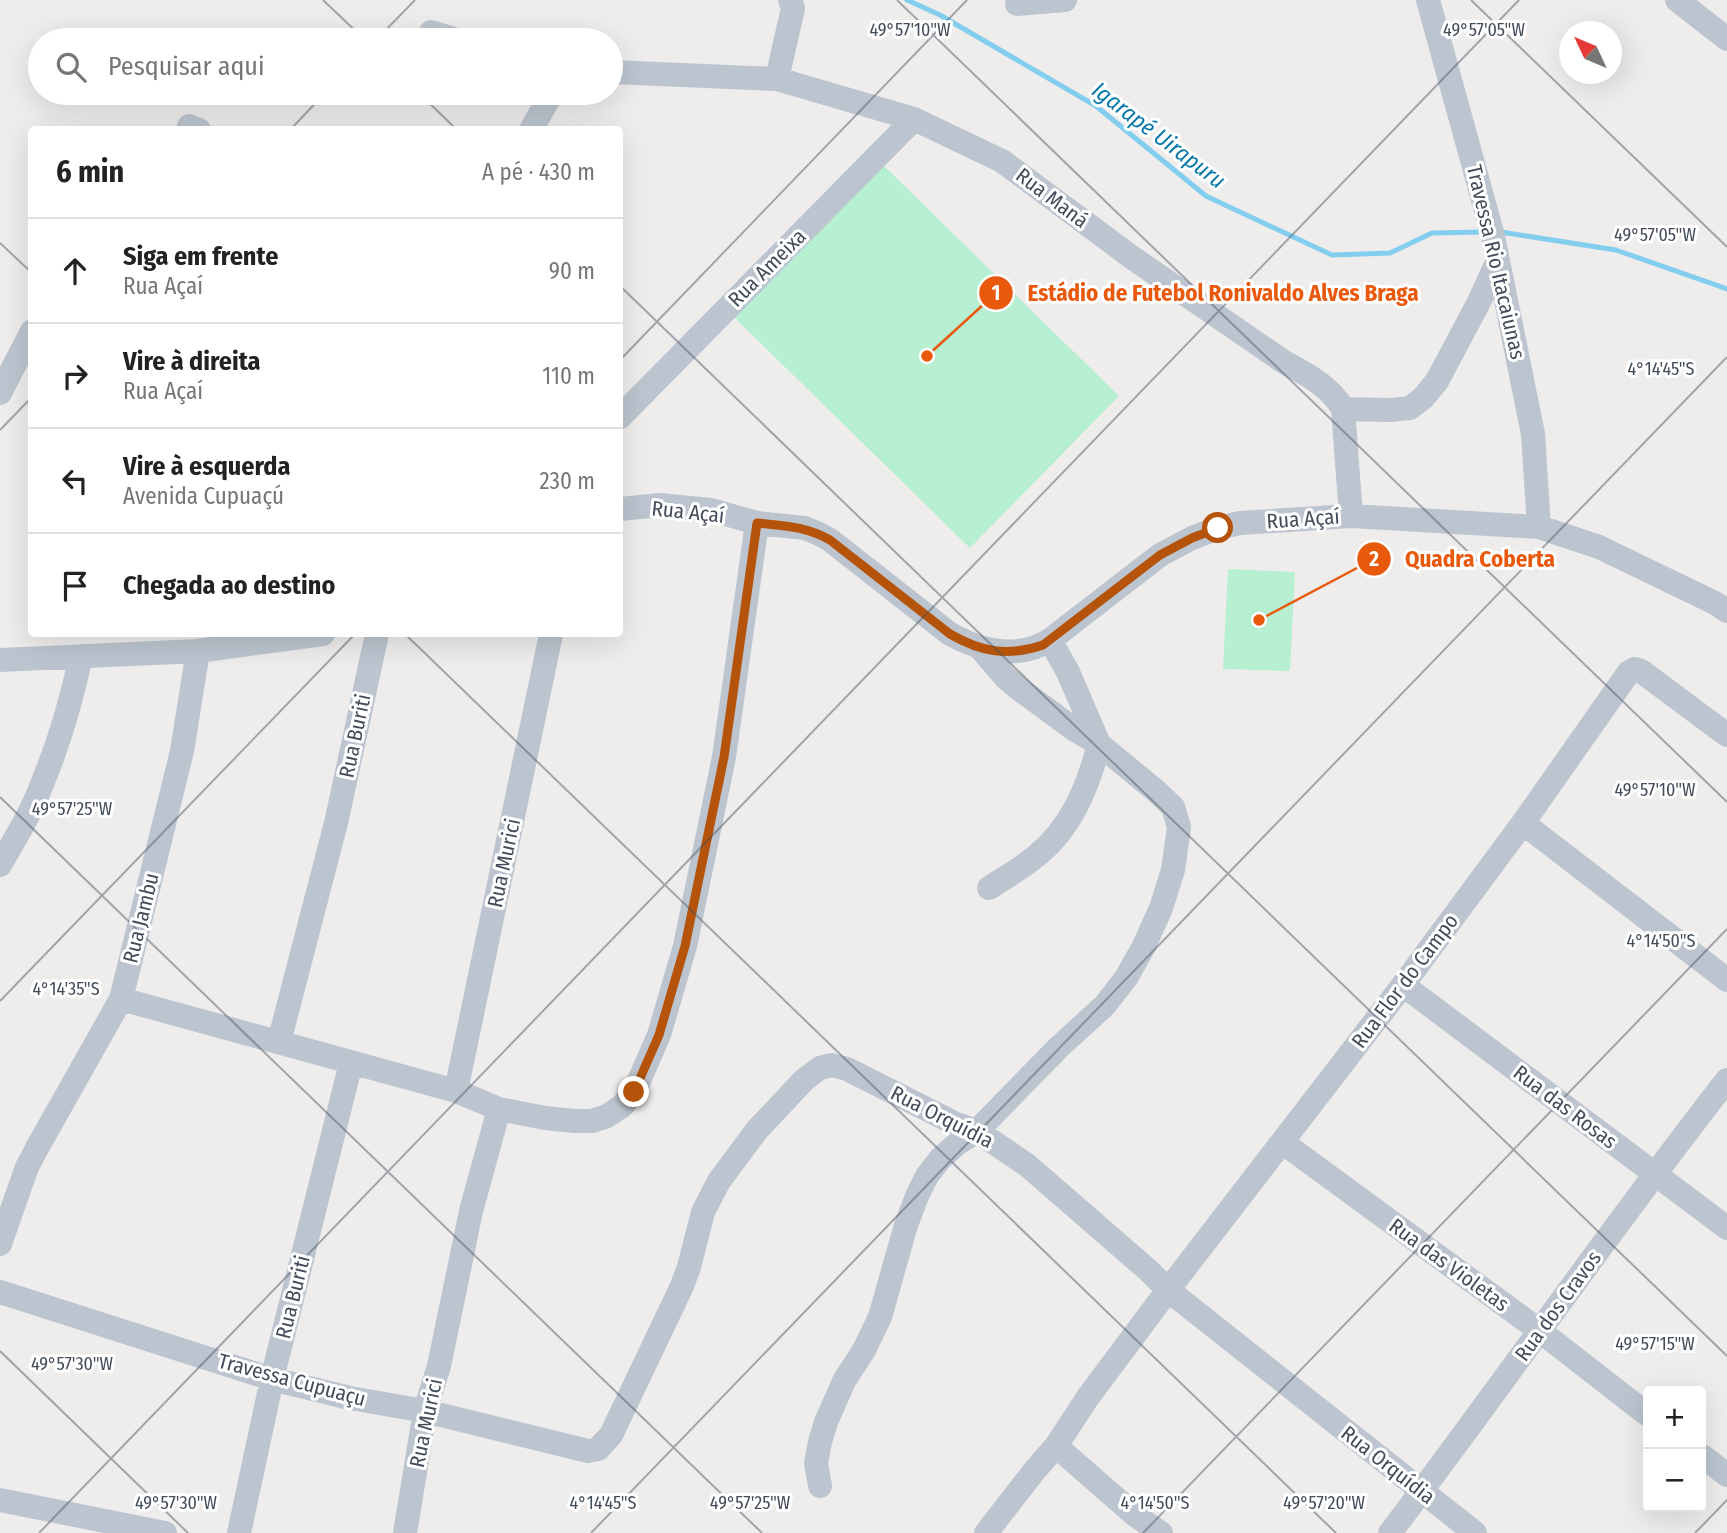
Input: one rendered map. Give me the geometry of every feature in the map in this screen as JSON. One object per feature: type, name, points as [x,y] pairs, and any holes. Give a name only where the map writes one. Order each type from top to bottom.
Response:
[{"type":"street","points":[[777,79],[793,8],[790,0]]},
{"type":"street","points":[[1017,4],[1065,0]]},
{"type":"street","name":"Travessa Rio Itacaiunas","points":[[1428,0],[1496,248],[1534,434],[1539,527]]},
{"type":"street","points":[[1676,0],[1727,39]]},
{"type":"street","name":"Rua Maná","points":[[623,73],[777,79],[914,119],[1002,161],[1130,256],[1284,362],[1309,376],[1328,390],[1343,409]]},
{"type":"street","points":[[533,126],[545,105]]},
{"type":"street","name":"Rua Ameixa","points":[[623,414],[914,119]]},
{"type":"street","points":[[1351,516],[1343,409],[1410,408],[1423,398],[1437,382],[1479,302],[1496,248]]},
{"type":"street","points":[[0,393],[28,339]]},
{"type":"street","name":"Rua Açaí","points":[[623,509],[660,505],[711,510],[757,523],[805,528],[830,540],[950,634],[981,649],[1012,652],[1043,645],[1160,555],[1192,538],[1240,523],[1351,516],[1539,527],[1599,547],[1727,611]]},
{"type":"street","points":[[121,999],[456,1091],[499,1109],[545,1118],[592,1121],[607,1116],[622,1106],[634,1092],[659,1035],[685,946],[724,757],[757,523]]},
{"type":"street","points":[[0,660],[198,651],[301,637]]},
{"type":"street","name":"Rua Buriti","points":[[279,1042],[336,823],[376,637]]},
{"type":"street","name":"Rua Murici","points":[[456,1091],[550,637]]},
{"type":"street","points":[[989,888],[1036,857],[1057,836],[1084,791],[1099,744],[1068,672],[1050,640]]},
{"type":"street","points":[[820,1486],[816,1463],[826,1422],[844,1381],[864,1350],[880,1317],[906,1224],[928,1176],[940,1159],[977,1131],[1058,1048],[1105,1005],[1126,978],[1144,946],[1161,908],[1173,870],[1179,827],[1173,807],[1099,744],[1075,730],[1018,688],[981,649]]},
{"type":"street","name":"Rua Jambu","points":[[0,1244],[27,1167],[121,999],[182,751],[198,651]]},
{"type":"street","points":[[0,865],[24,824],[44,781],[82,656]]},
{"type":"street","name":"Rua Flor do Campo","points":[[986,1533],[1056,1446],[1088,1397],[1168,1290],[1403,985],[1523,823],[1629,672],[1635,669],[1727,735]]},
{"type":"street","points":[[1523,823],[1727,980]]},
{"type":"street","name":"Rua das Rosas","points":[[1403,985],[1727,1228]]},
{"type":"street","name":"Rua Buriti","points":[[239,1533],[272,1379],[351,1063]]},
{"type":"street","name":"Rua Orquídia","points":[[588,1451],[597,1449],[611,1435],[689,1268],[703,1212],[719,1181],[757,1130],[804,1080],[820,1068],[832,1065],[847,1069],[956,1124],[977,1131],[1027,1165],[1168,1290],[1475,1533]]},
{"type":"street","name":"Rua dos Cravos","points":[[1390,1533],[1654,1174],[1727,1080]]},
{"type":"street","name":"Rua Murici","points":[[405,1533],[425,1411],[439,1366],[471,1211],[499,1109]]},
{"type":"street","name":"Rua das Violetas","points":[[1282,1142],[1540,1331],[1643,1411]]},
{"type":"street","name":"Travessa Cupuaçu","points":[[0,1292],[272,1379],[350,1398],[425,1411],[588,1451]]},
{"type":"street","points":[[1056,1446],[1135,1515],[1161,1533]]},
{"type":"street","points":[[1706,1459],[1727,1475]]},
{"type":"street","points":[[0,1500],[76,1525],[165,1533]]},
{"type":"green space","points":[[883,165],[1119,396],[970,548],[734,317]]},
{"type":"green space","points":[[1228,569],[1295,572],[1290,671],[1223,669]]},
{"type":"waterway","name":"Igarapé Uirapuru","points":[[907,0],[940,15],[1096,106],[1206,196],[1332,255],[1390,253],[1432,233],[1484,232]]},
{"type":"waterway","name":"Igarapé Uirapuru","points":[[1501,232],[1616,250],[1727,289]]},
{"type":"place","name":"Estádio de Futebol Ronivaldo Alves Braga","points":[[927,356]]},
{"type":"place","name":"Quadra Coberta","points":[[1259,620]]},
{"type":"route","points":[[634,1092],[659,1035],[685,946],[724,757],[757,523],[805,528],[819,534],[950,634],[981,649],[1012,652],[1043,645],[1160,555],[1218,528]]}]
